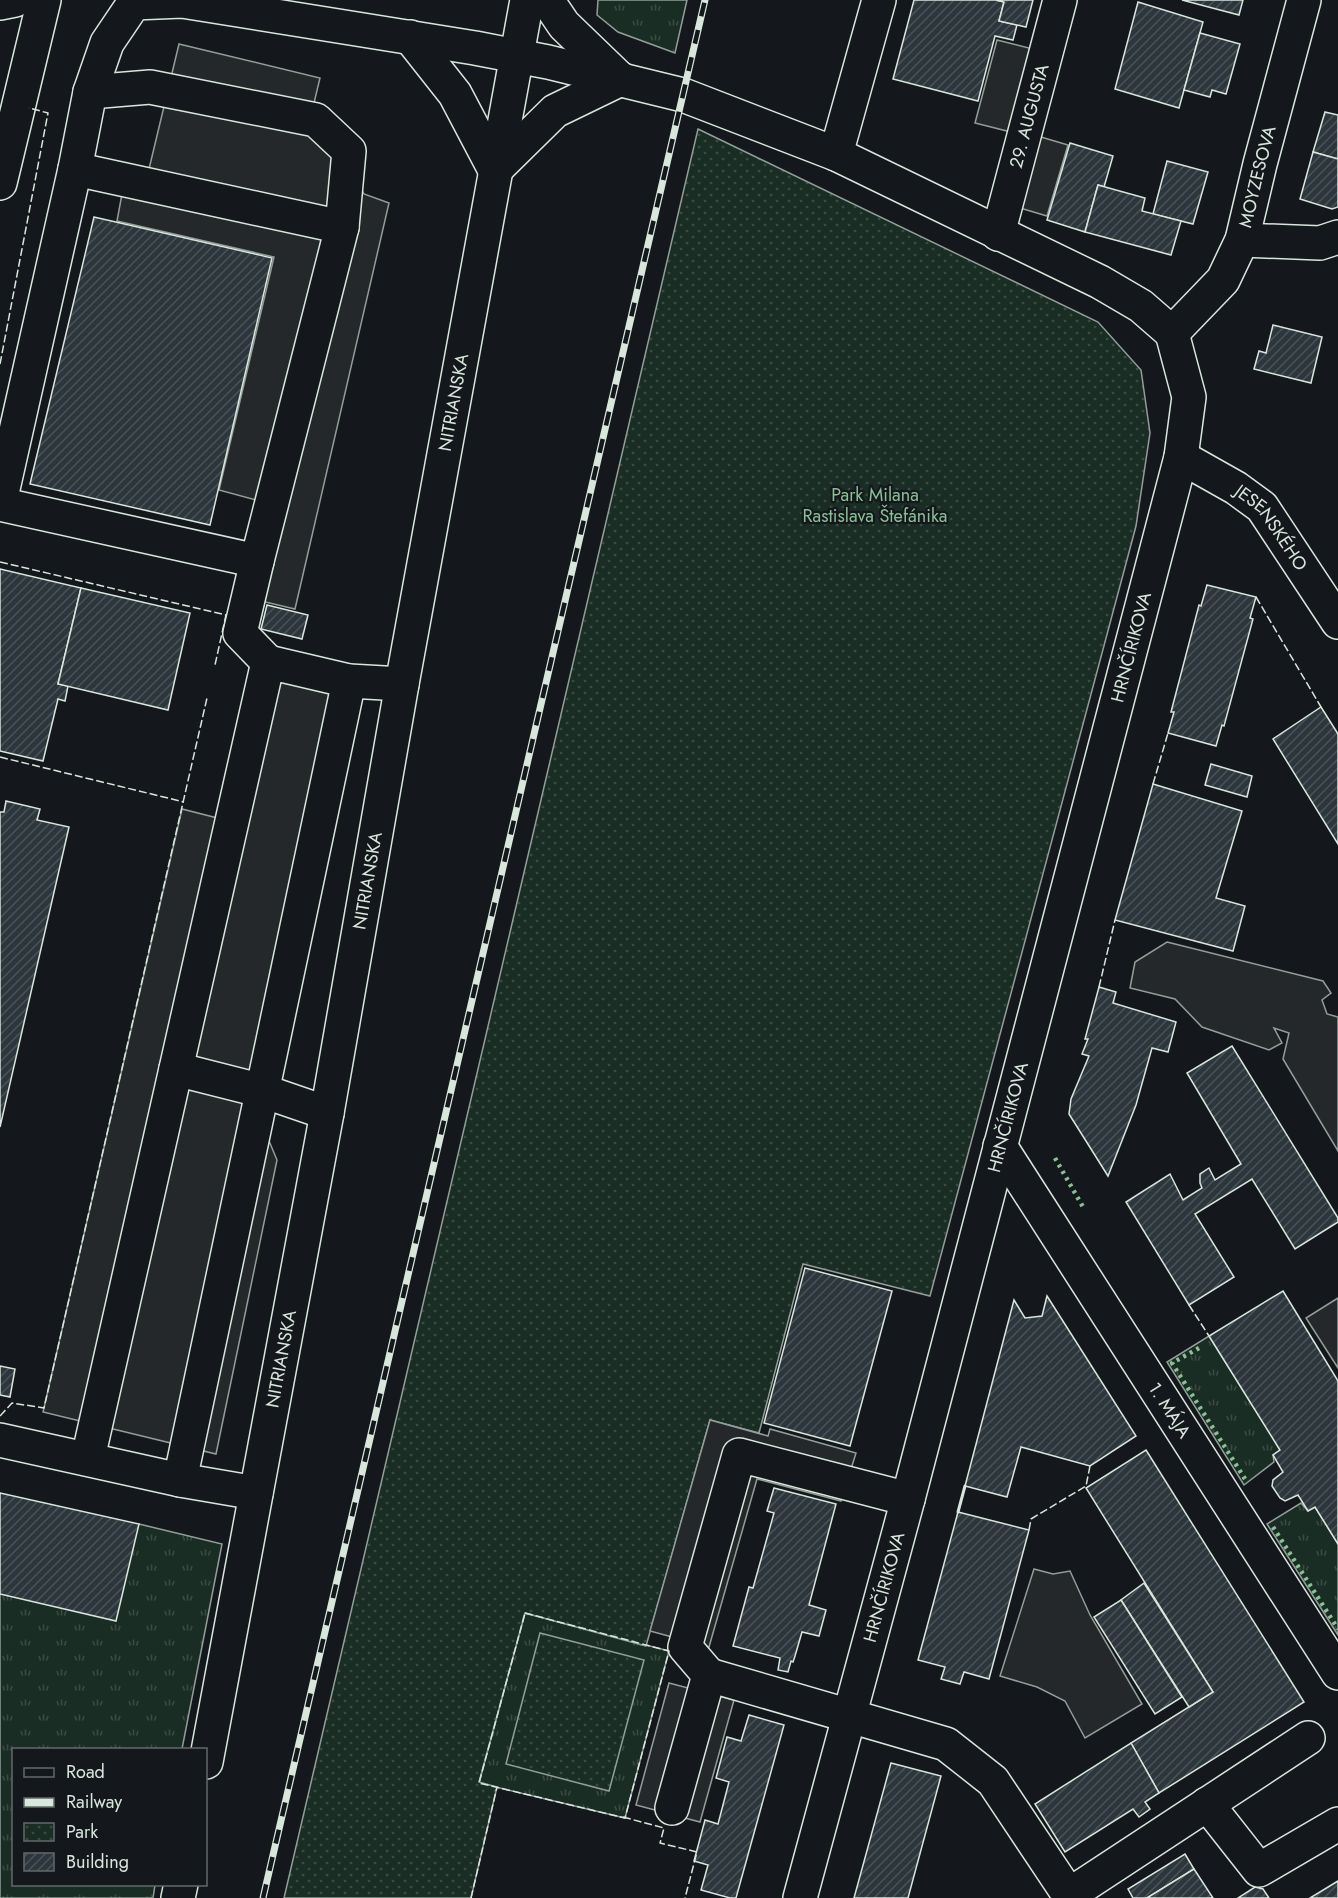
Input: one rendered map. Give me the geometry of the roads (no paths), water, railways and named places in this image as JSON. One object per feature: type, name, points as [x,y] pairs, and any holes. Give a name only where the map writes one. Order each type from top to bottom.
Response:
[{"type":"street","points":[[0,3],[15,0]]},
{"type":"street","points":[[0,183],[44,0]]},
{"type":"street","name":"NITRIANSKA","points":[[207,1757],[327,1113],[402,684],[527,0]]},
{"type":"street","points":[[547,0],[564,25],[621,79]]},
{"type":"street","points":[[836,154],[879,0]]},
{"type":"street","name":"29. AUGUSTA","points":[[998,234],[1060,0]]},
{"type":"street","name":"MOYZESOVA","points":[[1172,333],[1223,280],[1242,240],[1304,0]]},
{"type":"street","points":[[257,561],[0,503],[75,169],[90,92],[121,1],[182,1],[332,12],[410,37],[515,56],[621,79],[700,101],[836,154],[1100,282],[1140,306],[1172,333]]},
{"type":"street","points":[[410,37],[455,94],[495,170],[555,111],[621,79]]},
{"type":"street","points":[[90,92],[150,87],[316,120],[349,152],[342,227],[240,633],[268,662],[349,681],[402,684]]},
{"type":"street","points":[[75,169],[342,227]]},
{"type":"street","points":[[1242,240],[1320,243],[1338,237]]},
{"type":"street","name":"HRNČÍRIKOVA","points":[[800,1898],[908,1498],[1181,457],[1190,397],[1172,333]]},
{"type":"street","name":"JESENSKÉHO","points":[[1181,457],[1236,488],[1263,507],[1338,622]]},
{"type":"street","points":[[87,1458],[268,662]]},
{"type":"street","points":[[180,1480],[349,681]]},
{"type":"street","points":[[176,1069],[263,1091],[327,1113]]},
{"type":"street","name":"1. MÁJA","points":[[1000,1146],[1338,1673]]},
{"type":"street","points":[[0,1440],[180,1480],[256,1493]]},
{"type":"street","points":[[908,1498],[739,1455],[685,1647],[709,1676],[946,1744],[993,1781],[1069,1895],[1308,1737]]},
{"type":"street","points":[[672,1808],[709,1676]]},
{"type":"street","points":[[1207,1804],[1259,1870],[1338,1824]]},
{"type":"railway","points":[[263,1898],[705,0]]},
{"type":"park label","name":"Park Milana Rastislava Štefánika","points":[[875,505]]}]
